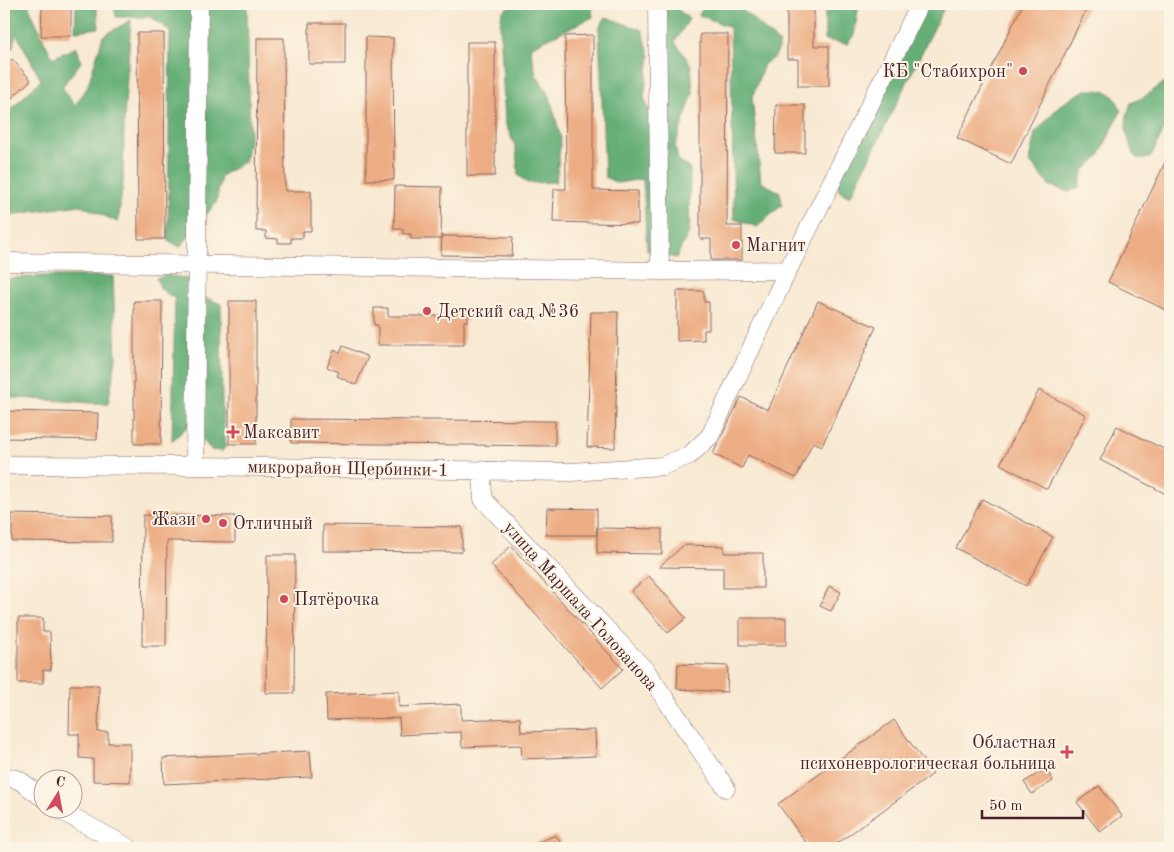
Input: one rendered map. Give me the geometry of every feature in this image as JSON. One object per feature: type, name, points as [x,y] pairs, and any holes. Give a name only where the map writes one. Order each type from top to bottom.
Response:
[{"type":"street","points":[[195,466],[199,4]]},
{"type":"street","points":[[657,4],[660,271]]},
{"type":"street","points":[[4,262],[660,271],[788,270],[920,4]]},
{"type":"street","name":"микрорайон Щербинки-1","points":[[4,465],[571,472],[662,466],[690,455],[710,436],[788,270]]},
{"type":"street","name":"улица Маршала Голованова","points":[[482,470],[483,500],[647,672],[726,788]]},
{"type":"street","points":[[4,776],[20,780],[32,789]]},
{"type":"street","points":[[78,820],[129,848]]},
{"type":"green space","points":[[4,4],[30,4],[29,7],[52,58],[77,47],[81,62],[62,87],[75,105],[87,88],[103,36],[131,20],[124,119],[123,183],[118,222],[80,205],[4,216],[4,116],[41,80],[16,33],[13,47],[4,56]]},
{"type":"green space","points":[[76,4],[96,4],[99,28],[75,31]]},
{"type":"green space","points":[[114,4],[247,4],[250,135],[245,161],[221,176],[216,203],[180,247],[168,240],[170,31],[151,17],[116,17]]},
{"type":"green space","points":[[512,4],[557,6],[564,4],[591,4],[593,17],[530,47],[536,74],[550,97],[561,139],[556,182],[528,183],[518,175],[516,148],[505,123],[500,25],[502,12]]},
{"type":"green space","points":[[667,4],[672,4],[689,19],[675,42],[691,65],[693,93],[675,146],[678,160],[690,169],[689,232],[676,258],[647,251],[643,179],[617,183],[605,177],[599,28],[606,17],[642,30],[650,56],[644,97],[653,123],[663,125]]},
{"type":"green space","points":[[705,4],[739,4],[780,44],[775,57],[764,64],[752,98],[761,182],[780,192],[782,205],[757,227],[734,219],[730,27],[699,15]]},
{"type":"green space","points":[[825,4],[859,4],[854,35],[847,44],[825,40]]},
{"type":"green space","points":[[926,4],[946,4],[850,197],[839,191],[838,182]]},
{"type":"green space","points":[[1169,81],[1170,118],[1150,158],[1136,158],[1126,131],[1128,111],[1131,103]]},
{"type":"green space","points":[[1085,90],[1104,91],[1112,95],[1121,111],[1098,158],[1084,170],[1079,187],[1069,192],[1050,186],[1029,161],[1035,133],[1060,105]]},
{"type":"green space","points":[[168,275],[188,279],[186,290],[221,304],[222,409],[226,446],[222,451],[211,450],[190,424],[172,441],[175,299],[161,289],[156,278]]},
{"type":"green space","points":[[40,276],[113,276],[116,359],[108,404],[4,397],[4,279]]},
{"type":"building","points":[[42,4],[71,4],[71,36],[41,36]]},
{"type":"building","points":[[787,4],[814,4],[814,46],[829,46],[829,86],[798,86],[798,59],[787,59]]},
{"type":"building","name":"КБ \"Стабихрон\"","points":[[1023,4],[1089,4],[1011,164],[957,138]]},
{"type":"building","points":[[309,23],[345,23],[345,64],[309,64]]},
{"type":"building","points":[[137,33],[164,33],[165,239],[138,239]]},
{"type":"building","points":[[700,34],[728,34],[727,226],[742,226],[742,260],[711,260],[711,239],[700,239]]},
{"type":"building","points":[[593,35],[593,190],[638,191],[638,224],[553,222],[554,189],[566,189],[565,36]]},
{"type":"building","points":[[366,37],[393,38],[394,180],[366,180]]},
{"type":"building","points":[[257,38],[284,38],[285,191],[311,191],[311,231],[303,231],[303,238],[291,238],[291,243],[278,243],[278,239],[266,238],[266,231],[256,231]]},
{"type":"building","points":[[467,42],[495,42],[495,176],[467,176]]},
{"type":"building","points":[[12,59],[31,80],[4,105],[4,67]]},
{"type":"building","points":[[776,105],[805,105],[805,153],[775,153]]},
{"type":"building","points":[[1170,152],[1170,312],[1108,282]]},
{"type":"building","points":[[395,186],[442,187],[441,239],[411,239],[411,234],[403,234],[403,229],[394,229]]},
{"type":"building","points":[[442,236],[513,237],[512,256],[441,255]]},
{"type":"building","points":[[677,291],[704,291],[704,302],[709,302],[709,330],[704,330],[704,340],[677,341]]},
{"type":"building","points":[[134,301],[162,301],[161,444],[134,444]]},
{"type":"building","points":[[229,301],[256,301],[256,444],[229,444]]},
{"type":"building","points":[[818,301],[876,327],[822,446],[813,442],[796,478],[748,455],[742,468],[713,454],[741,397],[768,410]]},
{"type":"building","points":[[374,308],[388,308],[388,316],[456,316],[456,309],[468,309],[468,321],[464,321],[464,345],[378,345],[378,325],[374,325]]},
{"type":"building","points":[[591,312],[618,312],[615,448],[587,447]]},
{"type":"building","points":[[343,346],[368,357],[356,385],[337,376],[339,372],[327,367],[334,350],[340,353]]},
{"type":"building","points":[[1039,390],[1086,415],[1047,489],[1000,464]]},
{"type":"building","points":[[4,411],[98,413],[97,440],[4,438]]},
{"type":"building","points":[[291,419],[555,421],[555,446],[291,443]]},
{"type":"building","points":[[1117,426],[1170,452],[1170,496],[1100,460]]},
{"type":"building","points":[[982,499],[1053,537],[1026,586],[956,548]]},
{"type":"building","points":[[547,508],[597,509],[597,535],[546,535]]},
{"type":"building","points":[[12,514],[112,516],[112,542],[12,541]]},
{"type":"building","points":[[143,515],[235,516],[235,542],[167,541],[166,646],[142,646]]},
{"type":"building","points":[[323,525],[462,527],[462,552],[323,551]]},
{"type":"building","points":[[597,528],[662,529],[662,554],[597,553]]},
{"type":"building","points":[[684,545],[724,546],[724,553],[763,553],[763,588],[723,588],[723,568],[659,567]]},
{"type":"building","points":[[511,546],[623,669],[602,688],[491,565]]},
{"type":"building","points":[[267,555],[295,555],[294,693],[266,693]]},
{"type":"building","points":[[649,576],[686,618],[668,633],[631,591]]},
{"type":"building","points":[[829,586],[841,592],[831,611],[820,606]]},
{"type":"building","points":[[18,618],[43,618],[43,632],[50,632],[51,670],[43,670],[43,683],[18,683]]},
{"type":"building","points":[[740,618],[786,618],[786,645],[740,645]]},
{"type":"building","points":[[678,664],[728,666],[727,692],[677,689]]},
{"type":"building","points":[[70,685],[99,685],[98,732],[108,732],[108,743],[130,743],[130,782],[93,781],[93,759],[79,758],[79,734],[69,734]]},
{"type":"building","points":[[399,691],[399,707],[461,704],[461,720],[520,718],[521,732],[595,730],[596,756],[522,759],[521,745],[462,747],[461,732],[400,735],[399,718],[327,720],[326,694]]},
{"type":"building","points":[[894,720],[933,774],[831,848],[810,848],[778,804]]},
{"type":"building","points":[[310,751],[312,777],[164,784],[163,758]]},
{"type":"building","points":[[1046,769],[1053,781],[1032,794],[1024,782]]},
{"type":"building","points":[[1099,786],[1122,816],[1100,832],[1077,802]]},
{"type":"building","points":[[556,835],[564,848],[524,848]]},
{"type":"place","name":"КБ \"Стабихрон\"","points":[[1023,71]]},
{"type":"place","name":"Магнит","points":[[736,245]]},
{"type":"place","name":"Детский сад №36","points":[[427,311]]},
{"type":"place","name":"Максавит","points":[[233,432]]},
{"type":"place","name":"Жази","points":[[206,519]]},
{"type":"place","name":"Отличный","points":[[223,523]]},
{"type":"place","name":"Пятёрочка","points":[[284,599]]},
{"type":"place","name":"Областная психоневрологическая больница","points":[[1067,752]]}]
